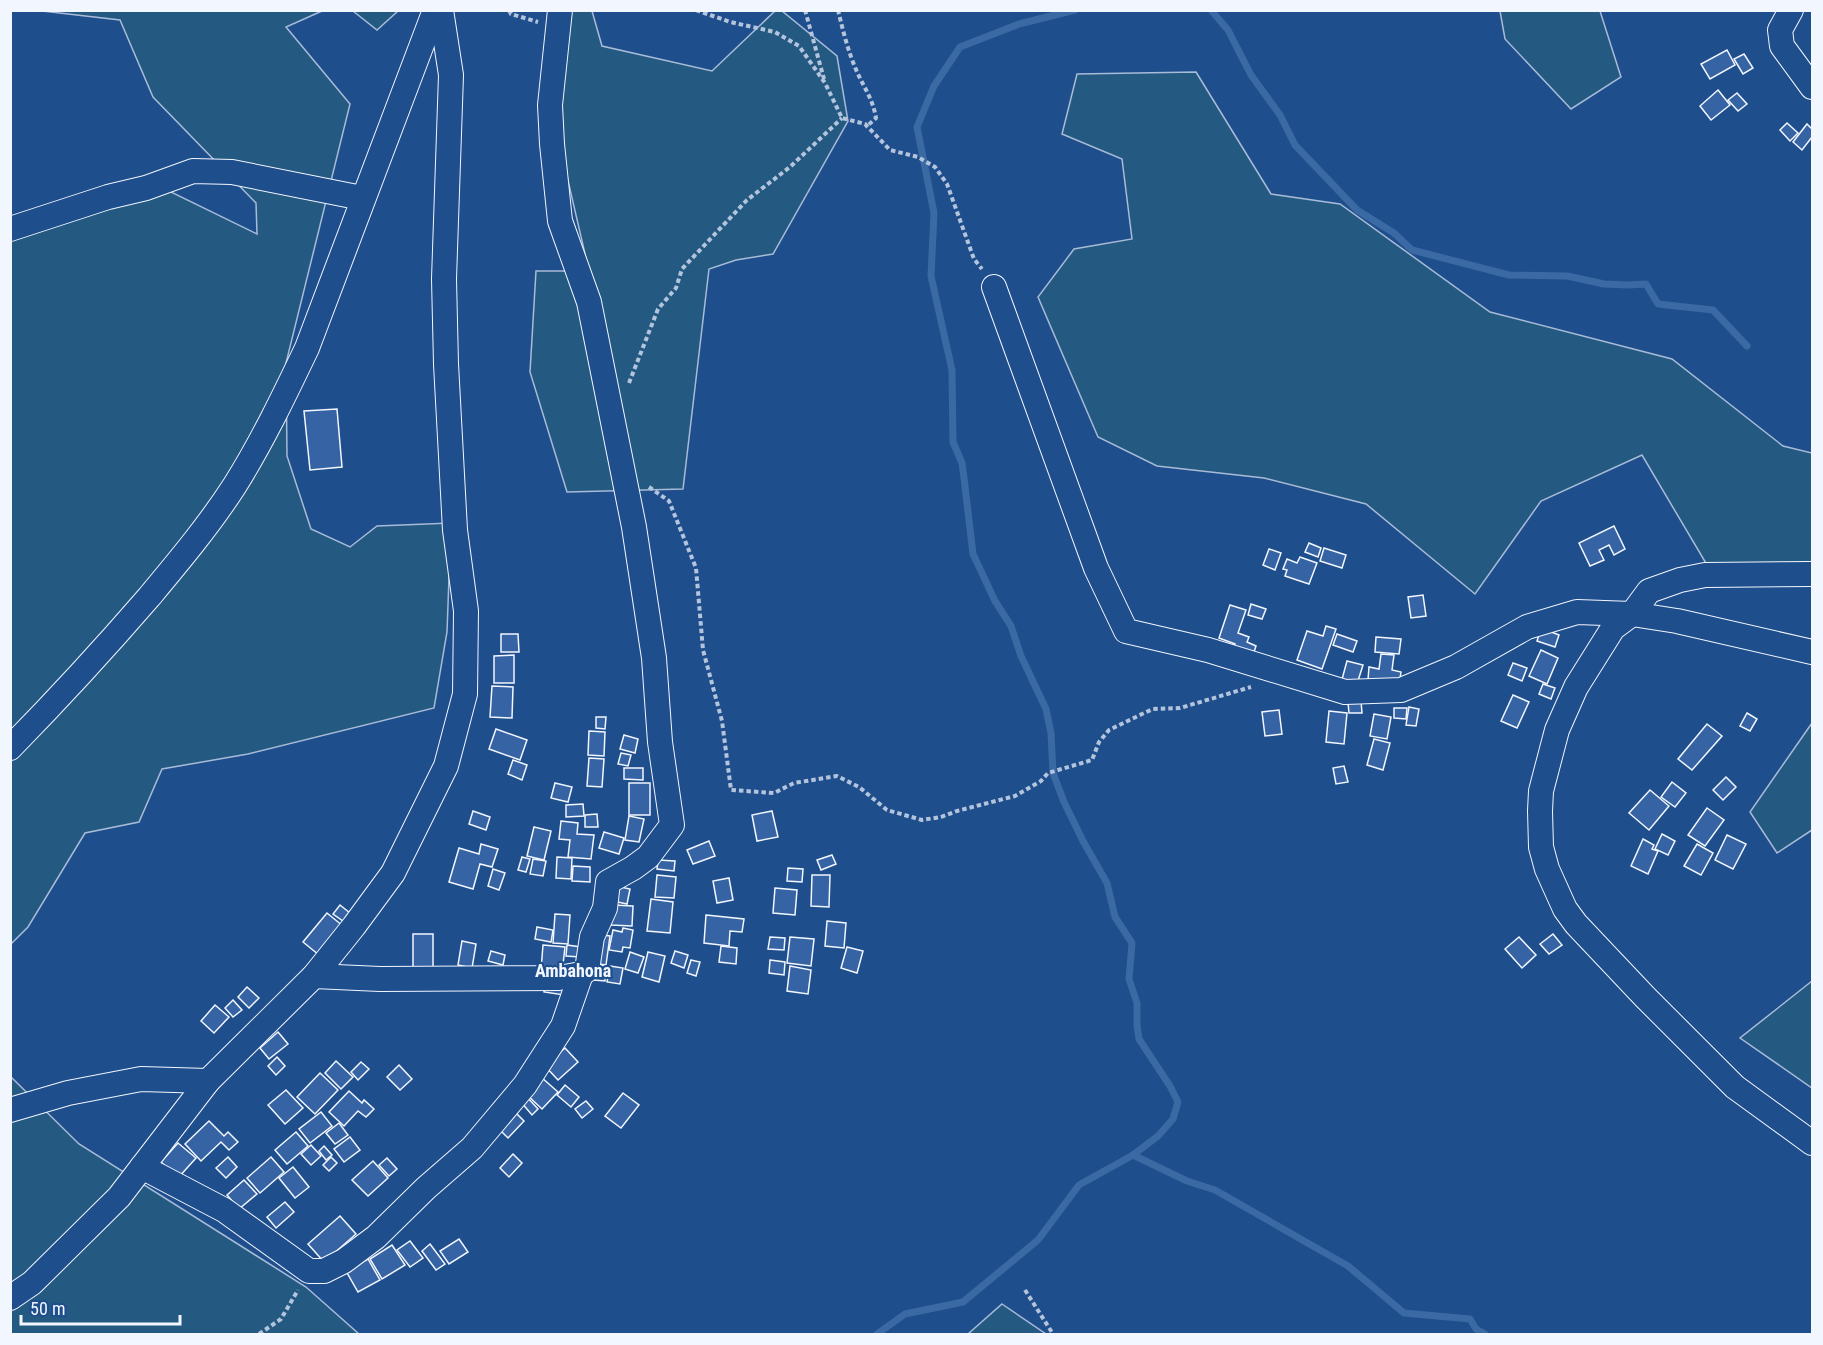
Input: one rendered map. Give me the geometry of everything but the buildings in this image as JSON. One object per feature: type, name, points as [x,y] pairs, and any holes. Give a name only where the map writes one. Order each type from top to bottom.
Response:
[{"type":"street","points":[[10,748],[63,694],[135,613],[181,559],[235,485],[283,399],[307,348],[435,10]]},
{"type":"street","points":[[10,1298],[32,1283],[119,1197],[207,1081],[314,976],[393,873],[446,766],[465,694],[466,611],[455,530],[446,364],[444,279],[451,75],[441,10]]},
{"type":"street","points":[[1791,10],[1780,30],[1782,46],[1812,87]]},
{"type":"street","points":[[314,976],[380,979],[559,978],[581,974],[587,970],[592,937],[605,908],[608,882],[648,857],[672,825],[660,742],[654,658],[634,527],[589,302],[560,221],[550,105],[559,18]]},
{"type":"street","points":[[10,229],[108,197],[146,188],[193,171],[232,171],[362,198]]},
{"type":"street","points":[[994,286],[1095,568],[1126,631],[1208,650],[1345,692],[1401,690],[1456,667],[1527,627],[1576,612],[1632,614],[1677,621],[1812,652]]},
{"type":"street","points":[[1812,574],[1705,575],[1680,580],[1649,591],[1632,614],[1613,628],[1576,687],[1557,730],[1541,791],[1541,847],[1554,888],[1565,909],[1645,997],[1735,1087],[1812,1143]]},
{"type":"street","points":[[142,1167],[224,1210],[309,1271],[324,1271],[344,1261],[376,1237],[426,1188],[472,1148],[525,1085],[563,1026],[581,974]]},
{"type":"street","points":[[10,1110],[68,1093],[141,1079],[207,1081]]},
{"type":"path","points":[[509,10],[511,14],[559,18]]},
{"type":"path","points":[[696,10],[730,22],[775,32],[800,46],[825,83],[842,118],[867,126],[890,150],[918,157],[935,166],[946,184],[974,259],[994,286]]},
{"type":"path","points":[[805,10],[825,83]]},
{"type":"path","points":[[838,10],[858,74],[874,106],[876,117],[867,126]]},
{"type":"path","points":[[625,392],[658,309],[676,288],[682,269],[747,200],[790,167],[842,118]]},
{"type":"path","points":[[622,468],[669,501],[696,568],[703,650],[722,721],[731,790],[774,793],[794,783],[837,776],[860,787],[887,810],[922,820],[941,817],[1014,796],[1041,781],[1048,774],[1092,760],[1099,742],[1109,730],[1153,709],[1180,708],[1254,687],[1274,672]]},
{"type":"path","points":[[258,1335],[281,1319],[309,1271]]},
{"type":"path","points":[[1025,1290],[1053,1335]]},
{"type":"shaded area","points":[[42,11],[322,11],[286,27],[350,104],[286,363],[287,456],[311,529],[350,547],[377,526],[451,523],[447,632],[434,708],[248,754],[162,769],[139,822],[85,833],[28,927],[11,944],[11,237],[165,189],[257,234],[256,203],[153,97],[120,20]]},
{"type":"shaded area","points":[[353,11],[398,11],[377,30]]},
{"type":"shaded area","points":[[561,11],[592,11],[602,46],[712,71],[775,11],[782,11],[837,56],[848,121],[773,254],[736,260],[709,269],[683,489],[567,492],[530,372],[536,271],[589,271],[556,129]]},
{"type":"shaded area","points":[[1500,11],[1600,11],[1621,77],[1571,109],[1505,39]]},
{"type":"shaded area","points":[[1196,72],[1271,194],[1340,204],[1490,312],[1672,359],[1783,446],[1812,453],[1812,562],[1707,565],[1642,455],[1541,501],[1475,594],[1366,504],[1264,478],[1157,466],[1098,437],[1038,297],[1074,249],[1132,239],[1122,159],[1062,134],[1077,74]]},
{"type":"shaded area","points":[[1812,723],[1812,830],[1777,853],[1750,812]]},
{"type":"shaded area","points":[[1812,981],[1812,1088],[1740,1038]]},
{"type":"shaded area","points":[[10,1076],[79,1144],[306,1287],[359,1334],[11,1334]]},
{"type":"shaded area","points":[[1002,1304],[1046,1334],[968,1334]]},
{"type":"waterway","points":[[877,1334],[905,1314],[963,1302],[1038,1240],[1079,1185],[1133,1155],[1158,1136],[1173,1119],[1178,1102],[1139,1039],[1137,1003],[1129,979],[1132,943],[1115,917],[1107,883],[1064,802],[1053,773],[1051,733],[1046,709],[1021,656],[1011,626],[995,601],[973,554],[962,463],[953,442],[952,370],[931,276],[934,213],[917,127],[934,86],[960,47],[1019,24],[1075,10]]},
{"type":"waterway","points":[[1211,10],[1228,30],[1251,75],[1280,115],[1295,145],[1357,210],[1394,233],[1412,250],[1509,275],[1567,276],[1604,284],[1646,284],[1658,304],[1713,310],[1747,346]]},
{"type":"waterway","points":[[1133,1155],[1187,1181],[1215,1190],[1348,1266],[1404,1313],[1470,1319],[1476,1329],[1485,1334]]},
{"type":"district","name":"Ambahona","points":[[573,971]]}]
